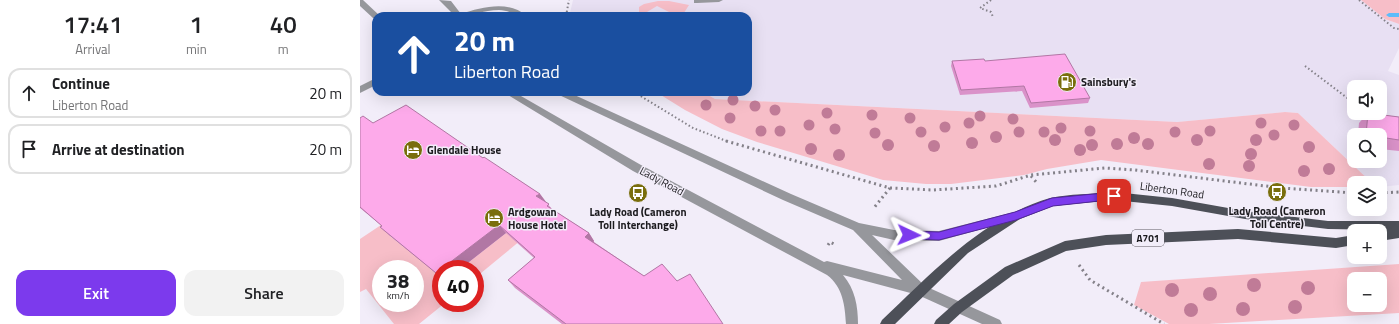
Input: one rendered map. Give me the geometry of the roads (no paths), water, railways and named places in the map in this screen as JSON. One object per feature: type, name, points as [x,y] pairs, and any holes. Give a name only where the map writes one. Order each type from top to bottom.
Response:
[{"type":"main road","name":"Liberton Road","points":[[886,324],[964,250],[1016,216],[1052,202],[1114,196],[1172,202],[1244,215],[1328,225],[1399,226]]},
{"type":"main road","points":[[1387,235],[1399,233]]},
{"type":"main road","name":"A701","points":[[940,324],[958,308],[1009,272],[1065,246],[1106,240],[1238,234],[1336,243],[1347,241]]},
{"type":"street","points":[[443,0],[456,12]]},
{"type":"street","points":[[697,1],[719,0]]},
{"type":"street","points":[[360,2],[372,12]]},
{"type":"street","points":[[473,12],[497,8],[513,10],[516,12]]},
{"type":"street","points":[[360,90],[372,83]]},
{"type":"street","name":"Lady Road","points":[[514,96],[637,168],[837,276],[847,292],[852,312],[852,324]]},
{"type":"street","points":[[569,96],[857,228],[894,235],[939,236],[1016,216]]},
{"type":"street","points":[[857,228],[921,290],[996,324]]},
{"type":"street","name":"Lady Road","points":[[819,265],[864,274],[921,290]]},
{"type":"waterway","points":[[1389,15],[1399,15]]},
{"type":"place","name":"Sainsbury's","points":[[1067,82]]},
{"type":"place","name":"Glendale House","points":[[413,150]]},
{"type":"place","name":"Lady Road (Cameron Toll Centre)","points":[[1277,192]]},
{"type":"place","name":"Lady Road (Cameron Toll Interchange)","points":[[638,193]]},
{"type":"place","name":"Ardgowan House Hotel","points":[[494,218]]}]
